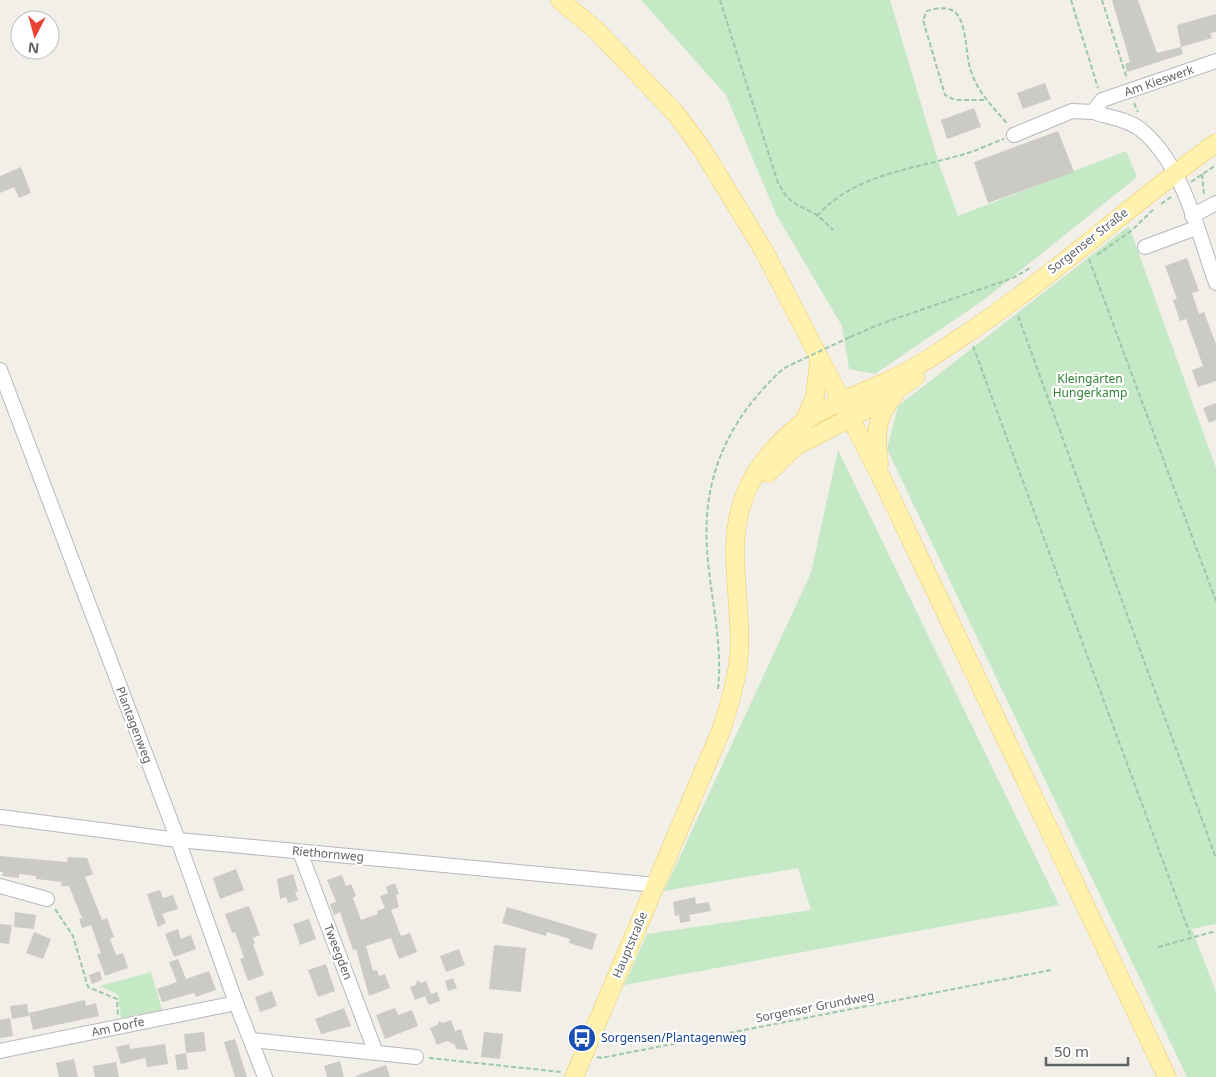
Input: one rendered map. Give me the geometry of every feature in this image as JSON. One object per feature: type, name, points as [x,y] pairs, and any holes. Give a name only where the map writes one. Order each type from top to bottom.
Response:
[{"type":"main road","points":[[560,0],[596,30],[677,115],[702,150],[764,251],[881,477],[1167,1077]]},
{"type":"main road","name":"Sorgenser Straße","points":[[964,335],[1085,254],[1179,180],[1216,142]]},
{"type":"main road","points":[[881,477],[876,443],[877,425],[884,408],[900,389],[964,335]]},
{"type":"main road","points":[[735,574],[734,543],[737,519],[747,489],[764,460],[780,443],[804,422],[894,378],[964,335]]},
{"type":"main road","points":[[804,422],[815,396],[820,361]]},
{"type":"main road","points":[[735,574],[743,521],[754,493],[772,467],[796,446],[900,389]]},
{"type":"main road","name":"Hauptstraße","points":[[574,1076],[722,728],[735,681],[739,655],[735,574]]},
{"type":"street","name":"Am Kieswerk","points":[[1102,100],[1216,61]]},
{"type":"street","points":[[1093,112],[1102,100]]},
{"type":"street","points":[[1014,135],[1072,111],[1093,112],[1125,122],[1139,129],[1156,146],[1202,214],[1216,283]]},
{"type":"street","points":[[1145,247],[1202,214]]},
{"type":"street","name":"Plantagenweg","points":[[0,372],[178,840],[236,1003],[265,1077]]},
{"type":"street","name":"Riethornweg","points":[[0,817],[178,840],[656,885]]},
{"type":"street","name":"Tweegden","points":[[300,852],[376,1053]]},
{"type":"street","points":[[0,886],[24,891],[47,899]]},
{"type":"street","name":"Am Dorfe","points":[[0,1051],[236,1003]]},
{"type":"street","points":[[251,1040],[416,1057]]},
{"type":"path","points":[[720,0],[778,183],[785,196],[794,205],[817,216],[833,230]]},
{"type":"path","points":[[1071,0],[1102,100]]},
{"type":"path","points":[[1102,0],[1139,115],[1139,129]]},
{"type":"path","points":[[817,216],[844,192],[870,180],[969,153],[1014,135],[1000,115],[984,100],[971,74],[958,16],[950,10],[939,7],[927,11],[923,20],[945,94],[955,100],[984,100]]},
{"type":"path","points":[[1085,254],[1131,231],[1157,207],[1179,180],[1202,174],[1216,165]]},
{"type":"path","points":[[1202,174],[1202,214]]},
{"type":"path","points":[[1083,266],[1085,254]]},
{"type":"path","points":[[1085,254],[1216,601]]},
{"type":"path","points":[[717,692],[720,650],[707,550],[706,524],[710,492],[718,460],[738,419],[764,386],[784,368],[882,324],[1014,278]]},
{"type":"path","points":[[1024,312],[1016,318],[1216,858]]},
{"type":"path","points":[[964,335],[1191,937]]},
{"type":"path","points":[[47,899],[73,936],[88,987],[117,999],[119,1027]]},
{"type":"path","points":[[1158,947],[1216,931]]},
{"type":"path","name":"Sorgenser Grundweg","points":[[584,1052],[601,1058],[1051,970]]},
{"type":"path","points":[[416,1057],[574,1076]]},
{"type":"green space","points":[[641,0],[890,0],[940,167],[958,216],[1126,151],[1137,177],[985,299],[875,374],[849,369],[842,326],[776,214],[726,95]]},
{"type":"green space","name":"Kleingärten Hungerkamp","points":[[1129,226],[1216,468],[1216,924],[1192,929],[1216,992],[1216,1077],[1187,1077],[887,449],[898,406]]},
{"type":"green space","points":[[838,450],[1059,905],[624,985],[647,934],[811,910],[798,868],[664,891],[811,573]]},
{"type":"green space","points":[[151,972],[162,1010],[121,1018],[118,995],[100,986]]},
{"type":"building","points":[[1112,0],[1138,0],[1157,53],[1181,47],[1183,54],[1127,72],[1125,64],[1130,62]]},
{"type":"building","points":[[1216,14],[1216,32],[1210,33],[1212,38],[1181,47],[1177,25]]},
{"type":"building","points":[[1045,83],[1051,99],[1023,109],[1017,93]]},
{"type":"building","points":[[974,108],[981,127],[947,139],[941,120]]},
{"type":"building","points":[[1058,131],[1074,172],[988,203],[974,162]]},
{"type":"building","points":[[21,167],[31,193],[19,198],[14,187],[0,193],[0,176]]},
{"type":"building","points":[[1187,258],[1199,291],[1192,293],[1199,314],[1204,312],[1216,344],[1216,381],[1198,387],[1192,370],[1203,366],[1186,319],[1180,321],[1173,300],[1177,299],[1165,266]]},
{"type":"building","points":[[1216,403],[1216,420],[1209,423],[1203,408]]},
{"type":"building","points":[[0,856],[67,862],[68,857],[87,858],[93,874],[85,877],[102,920],[107,918],[114,937],[110,939],[116,955],[123,953],[128,968],[105,976],[97,954],[101,953],[91,925],[82,928],[79,919],[82,918],[69,886],[61,886],[62,882],[36,879],[36,876],[19,874],[19,878],[2,876],[3,872],[0,872]]},
{"type":"building","points":[[236,869],[244,890],[220,899],[213,878]]},
{"type":"building","points":[[293,874],[298,891],[295,892],[298,900],[288,903],[286,897],[280,899],[277,879]]},
{"type":"building","points":[[342,875],[346,886],[351,884],[356,896],[353,898],[361,920],[378,914],[377,911],[385,908],[380,896],[388,893],[386,887],[395,883],[399,894],[396,895],[399,907],[391,910],[401,936],[410,933],[417,952],[399,959],[391,938],[366,946],[373,971],[377,970],[379,976],[385,974],[390,988],[369,996],[356,949],[353,950],[340,912],[334,915],[330,904],[336,902],[327,880]]},
{"type":"building","points":[[160,890],[163,898],[173,895],[178,909],[162,914],[166,923],[158,927],[147,894]]},
{"type":"building","points":[[695,897],[696,904],[709,902],[711,911],[689,915],[691,921],[680,923],[679,915],[675,916],[673,902]]},
{"type":"building","points":[[249,906],[260,935],[253,938],[255,944],[253,944],[264,975],[248,981],[240,959],[244,958],[235,932],[232,933],[225,914]]},
{"type":"building","points":[[507,907],[597,934],[592,950],[569,943],[570,939],[547,932],[546,936],[502,923]]},
{"type":"building","points":[[15,912],[36,915],[34,929],[14,927]]},
{"type":"building","points":[[309,919],[316,939],[300,945],[293,924]]},
{"type":"building","points":[[0,924],[12,925],[9,944],[0,943]]},
{"type":"building","points":[[178,929],[181,939],[191,935],[196,949],[174,957],[165,934]]},
{"type":"building","points":[[34,932],[51,939],[43,959],[26,953]]},
{"type":"building","points":[[494,945],[526,948],[521,992],[489,989]]},
{"type":"building","points":[[459,949],[465,965],[446,972],[440,956]]},
{"type":"building","points":[[178,959],[186,979],[209,971],[216,990],[196,997],[194,993],[162,1002],[157,989],[177,982],[169,962]]},
{"type":"building","points":[[326,964],[335,991],[318,997],[308,970]]},
{"type":"building","points":[[100,971],[102,980],[92,984],[89,975]]},
{"type":"building","points":[[453,978],[457,988],[448,991],[445,981]]},
{"type":"building","points":[[417,980],[421,983],[426,981],[431,994],[415,1000],[410,987],[416,985]]},
{"type":"building","points":[[272,991],[277,1006],[260,1012],[255,997]]},
{"type":"building","points":[[437,992],[440,1001],[429,1005],[425,996]]},
{"type":"building","points":[[85,1000],[86,1006],[96,1003],[99,1016],[33,1030],[29,1013]]},
{"type":"building","points":[[27,1004],[29,1016],[12,1019],[10,1006]]},
{"type":"building","points":[[344,1008],[351,1026],[321,1034],[315,1019]]},
{"type":"building","points":[[395,1008],[398,1015],[412,1010],[418,1026],[385,1039],[376,1015]]},
{"type":"building","points":[[10,1018],[13,1036],[0,1038],[0,1020]]},
{"type":"building","points":[[451,1020],[455,1031],[461,1029],[468,1050],[456,1049],[455,1045],[447,1041],[437,1045],[430,1028],[437,1025],[439,1021],[443,1023]]},
{"type":"building","points":[[204,1032],[206,1051],[186,1053],[184,1034]]},
{"type":"building","points":[[484,1032],[503,1034],[500,1059],[481,1057]]},
{"type":"building","points":[[235,1039],[247,1077],[235,1077],[224,1042]]},
{"type":"building","points":[[129,1044],[130,1049],[165,1044],[168,1064],[147,1067],[145,1058],[121,1064],[116,1047]]},
{"type":"building","points":[[186,1053],[188,1069],[177,1070],[175,1055]]},
{"type":"building","points":[[74,1059],[78,1077],[59,1077],[56,1063]]},
{"type":"building","points":[[340,1061],[344,1077],[327,1077],[324,1066]]},
{"type":"building","points":[[116,1062],[119,1077],[95,1077],[93,1066]]},
{"type":"building","points":[[386,1065],[390,1077],[356,1077],[356,1076]]},
{"type":"place","name":"Sorgensen/Plantagenweg","points":[[582,1038]]}]
